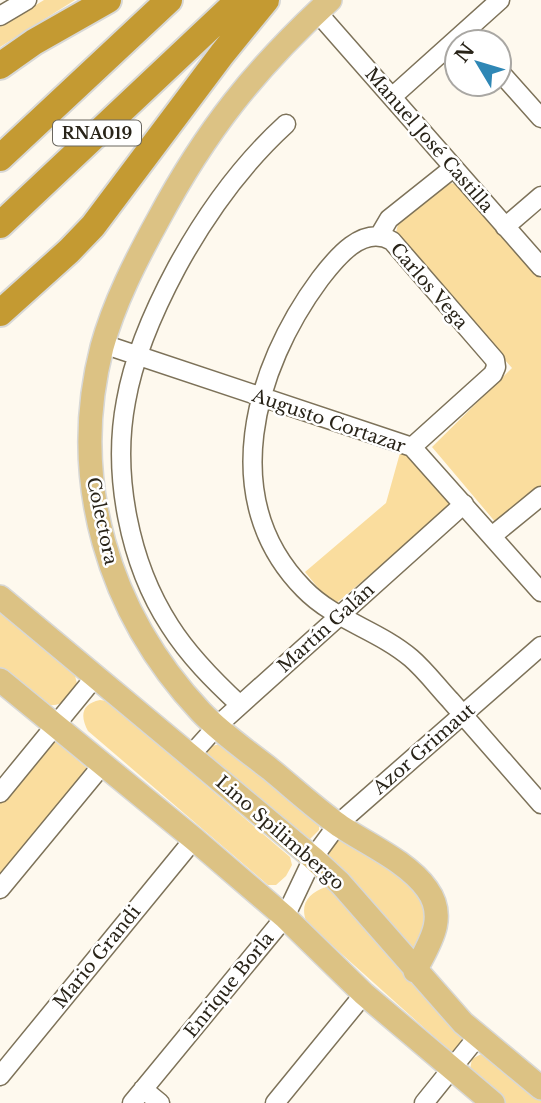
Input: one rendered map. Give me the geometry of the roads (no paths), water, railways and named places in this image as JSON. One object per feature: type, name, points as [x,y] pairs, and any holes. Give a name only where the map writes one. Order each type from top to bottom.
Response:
[{"type":"highway","points":[[0,66],[34,42],[108,0]]},
{"type":"highway","name":"RNA019","points":[[0,159],[169,0]]},
{"type":"highway","name":"RNA019","points":[[0,225],[239,0]]},
{"type":"highway","points":[[0,313],[69,251],[98,220],[222,54],[266,0]]},
{"type":"main road","name":"Colectora","points":[[324,6],[271,56],[244,87],[198,151],[136,263],[114,311],[103,344],[93,397],[90,448],[94,498],[104,545],[118,586],[147,645],[174,681],[217,726],[338,824],[391,858],[429,890],[436,906],[436,932],[415,971]]},
{"type":"main road","name":"Lino Spilimbergo","points":[[0,597],[313,858],[340,883],[463,1023],[541,1088]]},
{"type":"main road","points":[[0,680],[285,917],[364,994],[493,1103]]},
{"type":"street","points":[[0,16],[27,0]]},
{"type":"street","points":[[477,28],[500,0]]},
{"type":"street","name":"Manuel José Castilla","points":[[324,6],[392,97],[541,267]]},
{"type":"street","points":[[392,97],[443,57]]},
{"type":"street","points":[[513,87],[541,118]]},
{"type":"street","points":[[240,705],[191,654],[169,625],[151,590],[135,544],[125,490],[122,432],[125,403],[138,357],[162,295],[188,248],[235,177],[286,124]]},
{"type":"street","points":[[379,236],[389,219],[453,168]]},
{"type":"street","points":[[505,227],[541,196]]},
{"type":"street","name":"Carlos Vega","points":[[412,447],[493,373],[495,360],[392,241],[379,236],[364,238],[331,265],[319,281],[289,329],[260,398],[254,429],[253,473],[261,518],[272,546],[305,591],[340,617],[377,635],[411,658],[541,804]]},
{"type":"street","name":"Augusto Cortazar","points":[[103,344],[412,447],[541,593]]},
{"type":"street","points":[[492,536],[541,496]]},
{"type":"street","name":"Martín Galán","points":[[190,755],[217,726],[464,503]]},
{"type":"street","name":"Azor Grimaut","points":[[313,858],[338,824],[541,646]]},
{"type":"street","points":[[0,793],[95,677]]},
{"type":"street","points":[[0,889],[103,763]]},
{"type":"street","name":"Mario Grandi","points":[[0,1076],[194,839]]},
{"type":"street","name":"Enrique Borla","points":[[138,1096],[285,917],[313,858]]},
{"type":"street","points":[[275,1103],[364,994]]},
{"type":"street","points":[[424,1103],[478,1036]]},
{"type":"street","points":[[138,1096],[160,1103]]}]
